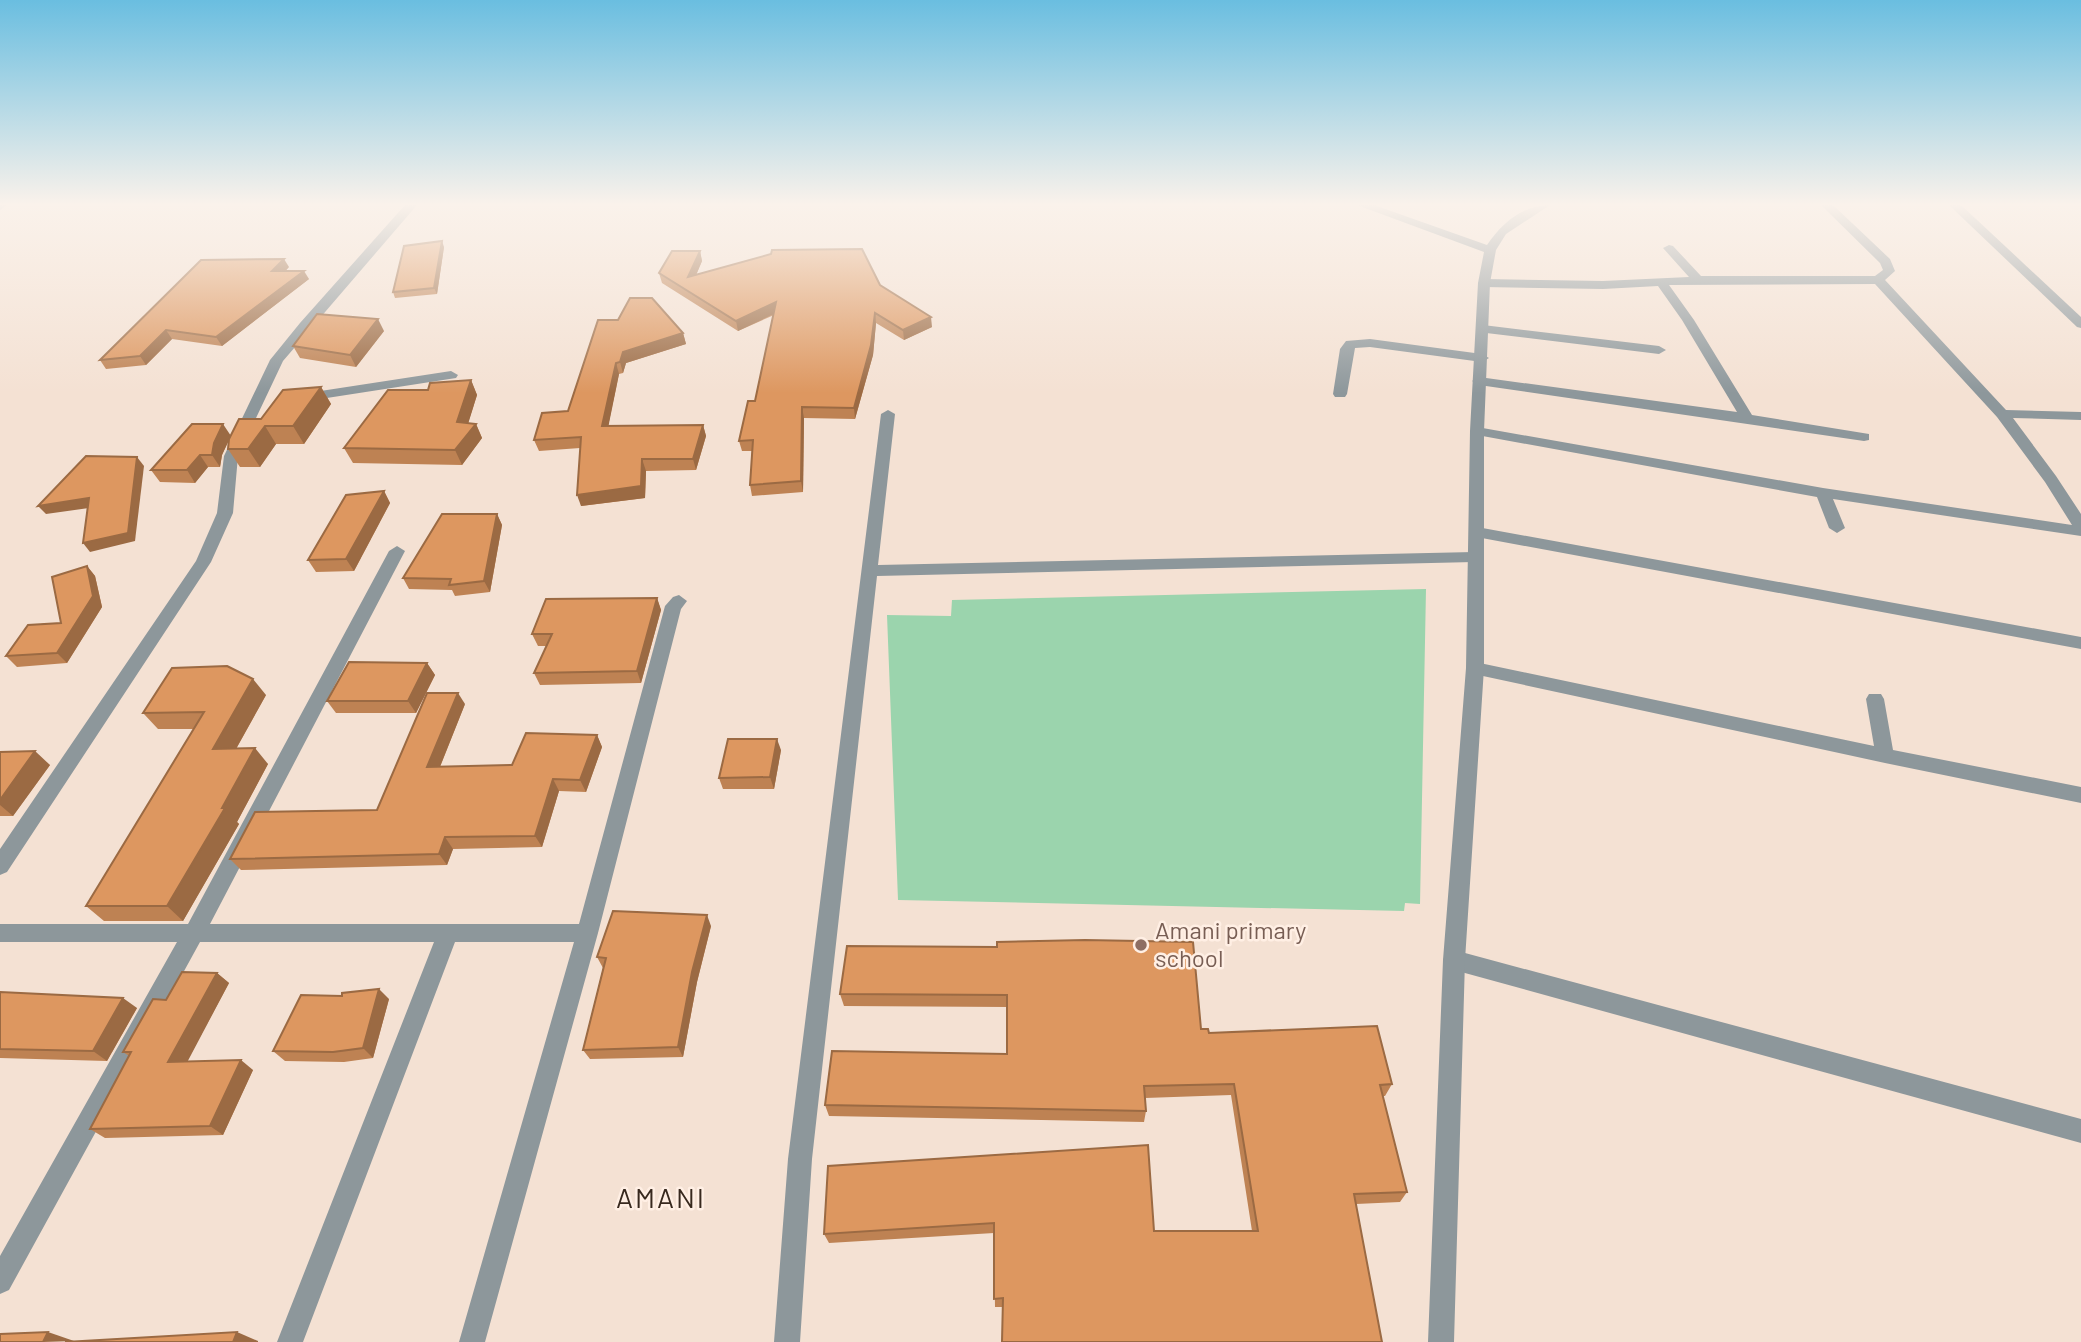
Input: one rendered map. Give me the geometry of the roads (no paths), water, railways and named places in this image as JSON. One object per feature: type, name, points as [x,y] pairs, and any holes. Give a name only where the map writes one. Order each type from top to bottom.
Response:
[{"type":"street","points":[[0,866],[203,562],[225,513],[231,456],[260,409],[278,360],[356,268]]},
{"type":"street","points":[[1441,1342],[1454,960],[1475,668],[1477,430],[1487,268]]},
{"type":"street","points":[[1687,268],[1698,280]]},
{"type":"street","points":[[1484,283],[1603,285],[1698,280],[1878,280],[1889,271],[1888,268]]},
{"type":"street","points":[[2021,268],[2081,324]]},
{"type":"street","points":[[1878,280],[2002,414],[2051,479],[2081,526]]},
{"type":"street","points":[[1661,282],[1688,320],[1747,418]]},
{"type":"street","points":[[1483,329],[1659,350]]},
{"type":"street","points":[[1340,394],[1347,349],[1351,344],[1381,344],[1482,358]]},
{"type":"street","points":[[290,401],[451,375]]},
{"type":"street","points":[[1479,381],[1864,437]]},
{"type":"street","points":[[787,1342],[800,1159],[888,414]]},
{"type":"street","points":[[2002,414],[2081,416]]},
{"type":"street","points":[[1477,430],[1823,493],[2081,531]]},
{"type":"street","points":[[1823,493],[1837,528]]},
{"type":"street","points":[[1478,532],[2081,643]]},
{"type":"street","points":[[0,1281],[194,933],[397,551]]},
{"type":"street","points":[[871,571],[1474,557]]},
{"type":"street","points":[[472,1342],[587,933],[673,606],[679,601]]},
{"type":"street","points":[[1475,668],[2081,795]]},
{"type":"street","points":[[1874,699],[1885,756]]},
{"type":"street","points":[[0,933],[587,933]]},
{"type":"street","points":[[290,1342],[448,933]]},
{"type":"street","points":[[1454,960],[2081,1130]]},
{"type":"place","name":"Amani primary school","points":[[1141,945]]},
{"type":"district","name":"AMANI","points":[[661,1198]]}]
